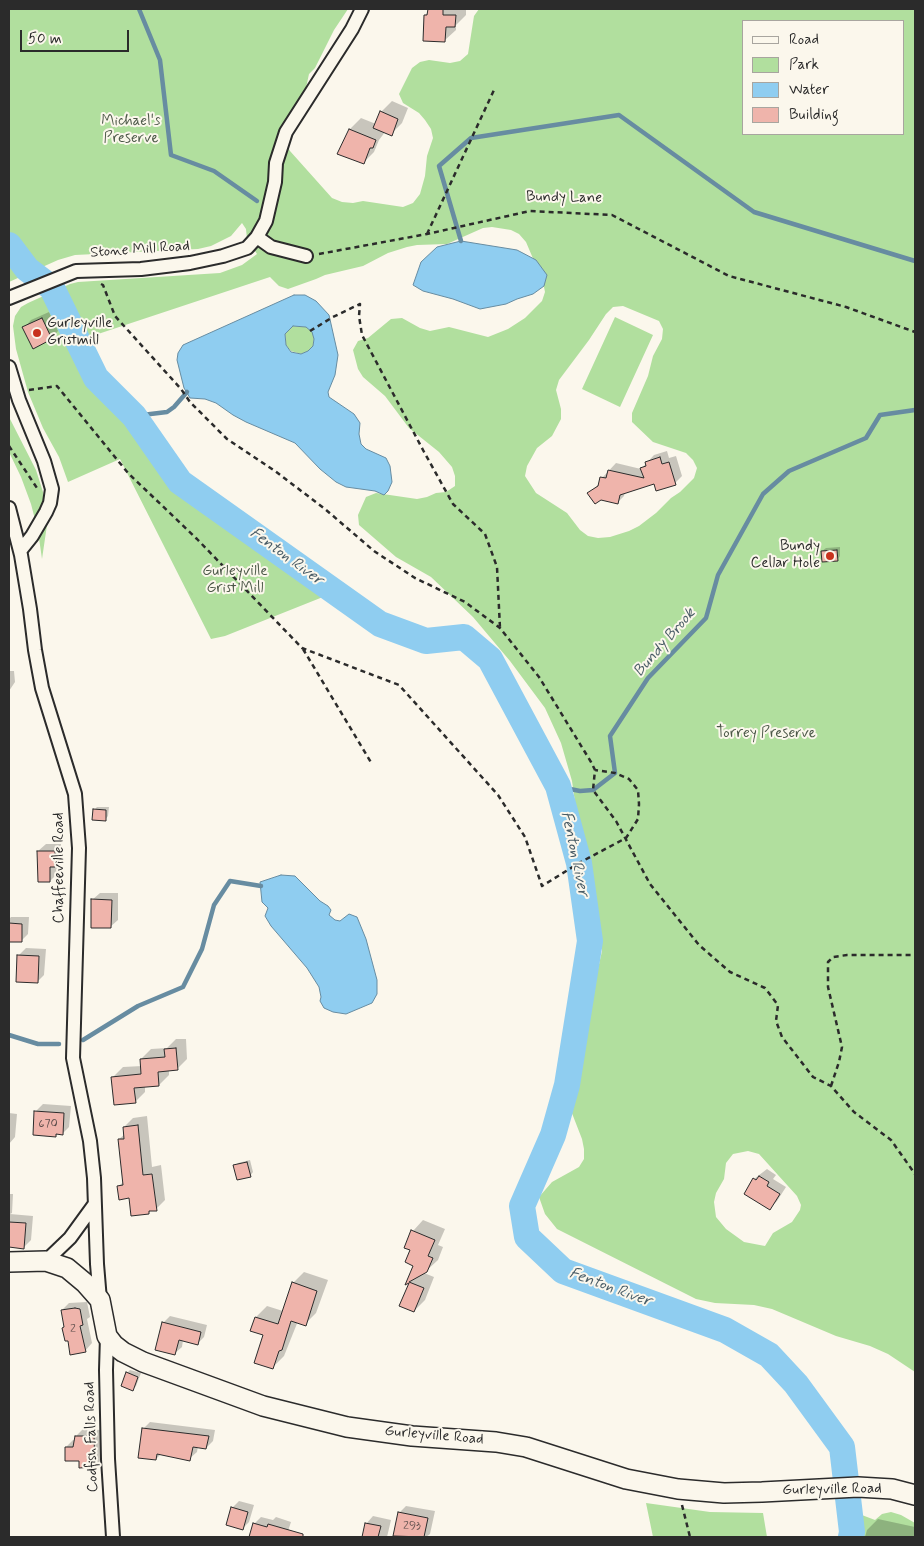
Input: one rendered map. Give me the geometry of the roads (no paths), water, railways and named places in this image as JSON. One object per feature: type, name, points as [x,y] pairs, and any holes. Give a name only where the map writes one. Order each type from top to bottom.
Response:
[{"type":"street","name":"Stone Mill Road","points":[[14,296],[76,271],[141,269],[190,263],[223,256],[247,248],[257,237],[266,221],[275,182],[276,163],[286,132],[352,29],[362,9]]},
{"type":"street","points":[[257,237],[272,247],[306,256]]},
{"type":"street","points":[[9,368],[16,391],[51,480],[52,496],[49,506],[36,530],[20,551]]},
{"type":"street","name":"Chaffeeville Road","points":[[9,508],[20,551],[42,688],[75,794],[79,848],[73,1058],[90,1141],[94,1178],[100,1300]]},
{"type":"street","points":[[46,1261],[70,1238],[94,1205]]},
{"type":"street","points":[[9,1262],[46,1261],[67,1268],[85,1283],[100,1300],[107,1336]]},
{"type":"street","name":"Gurleyville Road","points":[[107,1336],[114,1345],[133,1358],[263,1406],[323,1422],[412,1436],[496,1442],[526,1447],[626,1479],[678,1489],[784,1492],[858,1487],[892,1489],[915,1495]]},
{"type":"street","name":"Codfish Falls Road","points":[[107,1336],[108,1459],[114,1537]]},
{"type":"water","points":[[461,241],[517,250],[536,260],[547,275],[544,286],[533,294],[506,304],[480,309],[423,291],[413,285],[421,262],[437,247]]},
{"type":"water","points":[[294,295],[305,295],[316,301],[329,315],[338,355],[335,375],[328,392],[329,397],[354,414],[360,423],[359,434],[361,444],[366,449],[386,458],[390,466],[392,482],[388,491],[384,495],[375,491],[346,487],[336,482],[320,469],[295,443],[246,422],[216,403],[205,399],[190,398],[184,388],[177,360],[178,353],[183,345]],"holes":[[[293,326],[306,327],[312,332],[313,346],[301,354],[291,352],[286,345],[285,334]]]},
{"type":"water","points":[[281,875],[295,876],[320,901],[328,906],[331,910],[329,915],[335,920],[340,921],[349,914],[357,917],[366,939],[377,980],[377,994],[372,1003],[346,1014],[324,1008],[320,1001],[319,987],[307,968],[271,926],[265,916],[268,908],[262,902],[260,882]]},
{"type":"waterway","points":[[139,9],[160,60],[171,155],[214,171],[257,201]]},
{"type":"waterway","points":[[461,241],[439,166],[471,138],[619,115],[754,212],[915,261]]},
{"type":"waterway","name":"Fenton River","points":[[9,245],[27,269],[52,288],[96,378],[134,416],[180,482],[380,624],[426,641],[464,637],[490,659],[558,786],[579,863],[590,941],[567,1085],[553,1135],[522,1206],[527,1237],[563,1271],[725,1330],[769,1355],[796,1384],[842,1447],[851,1537]]},
{"type":"waterway","points":[[134,416],[167,412],[187,392]]},
{"type":"waterway","name":"Bundy Brook","points":[[527,726],[560,787],[580,791],[593,790],[615,773],[610,736],[648,678],[706,618],[718,575],[763,494],[789,471],[866,438],[880,415],[915,410]]},
{"type":"waterway","points":[[83,1040],[138,1006],[183,987],[202,949],[214,905],[230,881],[261,886]]},
{"type":"waterway","points":[[9,1035],[38,1044],[59,1044]]},
{"type":"place","name":"Gurleyville Gristmill","points":[[37,333]]},
{"type":"place","name":"Bundy Cellar Hole","points":[[830,556]]},
{"type":"park label","name":"Michael's Preserve","points":[[131,130]]},
{"type":"park label","name":"Gurleyville Grist Mill","points":[[235,580]]},
{"type":"park label","name":"Torrey Preserve","points":[[766,734]]}]
